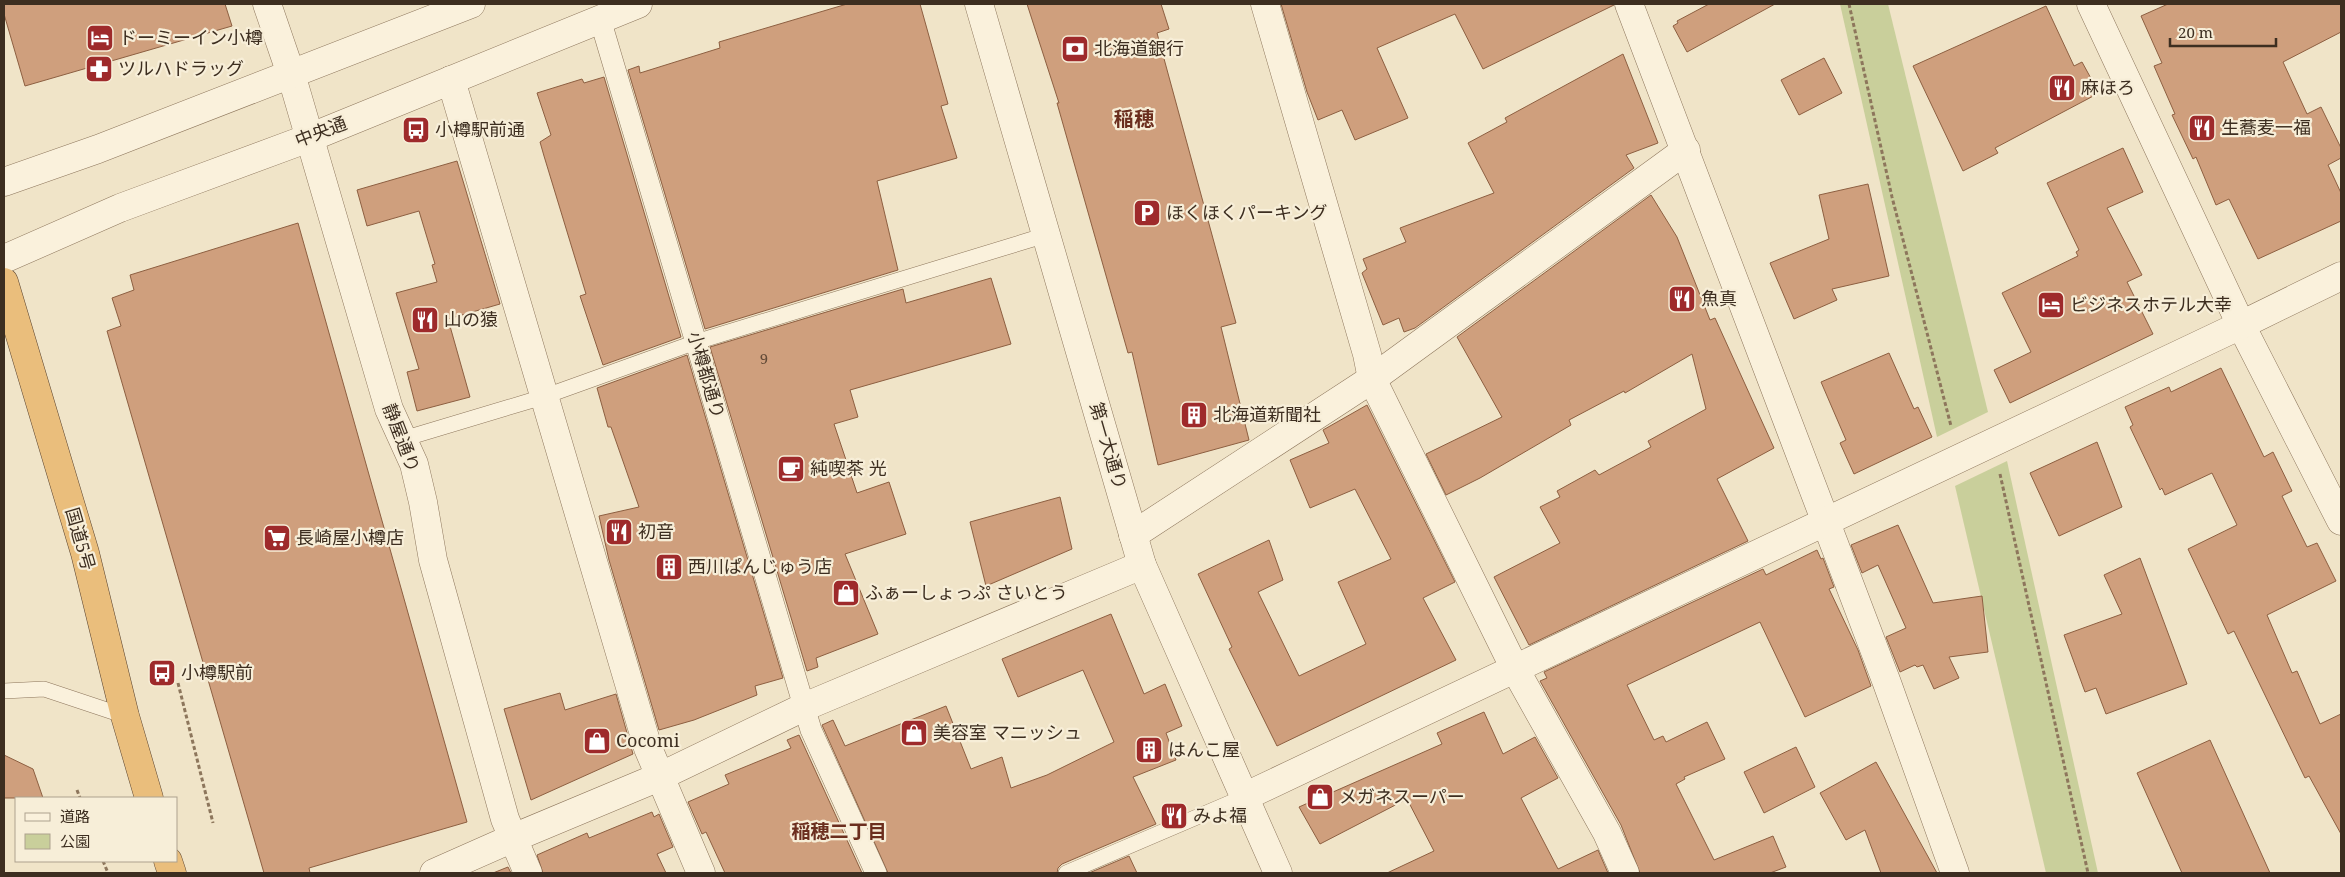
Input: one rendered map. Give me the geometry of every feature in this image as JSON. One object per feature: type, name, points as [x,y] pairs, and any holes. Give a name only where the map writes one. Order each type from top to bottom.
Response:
[{"type":"highway","name":"国道5号","points":[[4,282],[85,553],[125,716],[149,797]]},
{"type":"street","name":"静屋通り","points":[[267,4],[291,74],[389,409],[414,464],[424,502],[433,560],[502,810],[528,873]]},
{"type":"street","points":[[4,182],[98,149],[471,4]]},
{"type":"street","name":"中央通","points":[[4,259],[120,208],[309,138],[451,80],[598,12],[638,4]]},
{"type":"street","name":"第一大通り","points":[[979,4],[1142,565],[1246,796],[1278,873]]},
{"type":"street","points":[[1265,4],[1367,354],[1372,379],[1515,669],[1607,833],[1625,873]]},
{"type":"street","points":[[1629,4],[1887,683],[1955,873]]},
{"type":"street","points":[[2091,4],[2240,325],[2341,521]]},
{"type":"street","name":"小樽都通り","points":[[598,12],[807,718],[876,873]]},
{"type":"street","points":[[451,80],[648,748],[701,873]]},
{"type":"street","points":[[1133,535],[1372,379],[1686,150]]},
{"type":"street","points":[[1246,796],[1825,520],[1976,452],[2341,276]]},
{"type":"street","points":[[434,873],[659,777],[807,718],[1142,565]]},
{"type":"lane","points":[[403,439],[543,397],[696,342],[1046,235]]},
{"type":"lane","points":[[4,691],[44,689],[125,716]]},
{"type":"lane","points":[[1066,873],[1246,796]]},
{"type":"path","points":[[178,683],[213,823]]},
{"type":"path","points":[[77,790],[80,797]]},
{"type":"green space","points":[[1840,4],[1888,4],[1988,412],[1937,437]]},
{"type":"green space","points":[[2007,461],[2098,873],[2046,873],[1955,486]]},
{"type":"building","points":[[4,4],[225,4],[232,26],[25,86],[4,14]]},
{"type":"building","points":[[847,4],[920,4],[948,104],[941,106],[957,158],[877,181],[898,270],[705,329],[628,70],[639,66],[640,73],[720,48],[719,42]]},
{"type":"building","points":[[1027,4],[1161,4],[1169,29],[1157,33],[1236,323],[1221,327],[1249,440],[1158,465],[1132,352],[1128,353],[1057,103],[1059,103]]},
{"type":"building","points":[[1281,4],[1614,5],[1483,69],[1455,14],[1377,48],[1408,118],[1355,140],[1342,110],[1318,120],[1307,92]]},
{"type":"building","points":[[1709,4],[1775,4],[1687,52],[1673,26],[1678,23],[1677,21]]},
{"type":"building","points":[[2168,4],[2341,4],[2341,32],[2283,62],[2307,114],[2321,107],[2341,148],[2341,158],[2328,165],[2341,193],[2341,221],[2258,259],[2229,199],[2216,205],[2196,157],[2193,159],[2172,115],[2175,114],[2154,66],[2162,63],[2141,16]]},
{"type":"building","points":[[2046,6],[2074,66],[2082,62],[2099,93],[1995,148],[1998,153],[1963,171],[1913,66]]},
{"type":"building","points":[[1623,54],[1658,143],[1626,155],[1634,168],[1415,328],[1404,332],[1399,318],[1383,325],[1362,273],[1367,269],[1363,259],[1406,242],[1400,228],[1494,193],[1468,143],[1507,122],[1505,118]]},
{"type":"building","points":[[1824,58],[1842,93],[1799,115],[1781,80]]},
{"type":"building","points":[[604,77],[681,337],[603,365],[580,296],[586,294],[540,142],[551,135],[537,93],[582,79],[584,83]]},
{"type":"building","points":[[2123,148],[2143,192],[2107,208],[2142,275],[2127,282],[2153,334],[2010,403],[1994,370],[2031,352],[2002,293],[2078,256],[2076,252],[2079,250],[2047,183]]},
{"type":"building","points":[[457,161],[500,304],[448,319],[470,397],[417,411],[407,372],[419,369],[396,293],[437,282],[432,265],[435,264],[419,211],[367,226],[357,190]]},
{"type":"building","points":[[1868,184],[1889,276],[1832,289],[1837,300],[1794,319],[1770,263],[1829,239],[1819,195]]},
{"type":"building","points":[[1651,195],[1677,237],[1710,320],[1715,318],[1774,448],[1717,479],[1748,541],[1529,645],[1494,577],[1560,543],[1540,507],[1560,497],[1557,491],[1595,470],[1599,475],[1651,447],[1648,441],[1706,409],[1692,354],[1625,393],[1624,391],[1569,420],[1571,425],[1480,478],[1446,495],[1426,454],[1502,417],[1457,337]]},
{"type":"building","name":"長崎屋小樽店","points":[[298,223],[467,822],[309,868],[310,873],[264,873],[107,331],[121,326],[112,298],[134,290],[130,275]]},
{"type":"building","points":[[991,278],[1011,344],[850,390],[858,417],[834,424],[857,493],[889,482],[906,534],[845,554],[878,634],[816,658],[818,667],[807,671],[710,347],[903,289],[906,303]]},
{"type":"building","points":[[1889,353],[1914,409],[1918,407],[1932,437],[1854,474],[1840,443],[1846,440],[1821,382]]},
{"type":"building","points":[[687,355],[783,678],[755,686],[757,695],[694,720],[659,730],[609,560],[599,516],[639,507],[611,427],[608,427],[597,388]]},
{"type":"building","points":[[2221,368],[2264,457],[2273,452],[2292,491],[2282,496],[2307,547],[2317,543],[2336,581],[2267,615],[2292,673],[2297,671],[2320,724],[2341,714],[2341,834],[2309,776],[2305,778],[2234,631],[2228,634],[2188,549],[2237,525],[2212,473],[2165,495],[2162,488],[2160,490],[2130,427],[2133,425],[2125,407],[2169,387],[2171,392]]},
{"type":"building","points":[[1367,405],[1455,582],[1423,598],[1456,660],[1277,746],[1229,649],[1232,647],[1198,574],[1269,540],[1283,580],[1258,592],[1299,676],[1366,644],[1338,582],[1391,559],[1355,489],[1310,508],[1290,460],[1329,443],[1323,430]]},
{"type":"building","points":[[2097,442],[2122,507],[2059,536],[2030,473]]},
{"type":"building","points":[[1060,497],[1072,549],[986,586],[970,522]]},
{"type":"building","points":[[1898,525],[1933,603],[1982,596],[1988,652],[1949,657],[1959,678],[1934,689],[1923,665],[1917,667],[1915,665],[1900,672],[1886,637],[1906,628],[1878,565],[1862,573],[1851,545]]},
{"type":"building","points":[[1817,550],[1821,559],[1823,558],[1834,587],[1829,589],[1858,650],[1871,686],[1805,717],[1760,622],[1627,685],[1654,740],[1663,736],[1666,742],[1707,722],[1725,759],[1684,777],[1685,779],[1676,784],[1714,860],[1773,836],[1786,867],[1770,873],[1640,873],[1621,825],[1540,681],[1547,678],[1544,672],[1763,569],[1766,575]]},
{"type":"building","points":[[2140,558],[2187,684],[2106,714],[2096,688],[2085,692],[2064,635],[2122,614],[2104,575]]},
{"type":"building","points":[[1111,614],[1144,694],[1165,684],[1182,726],[1166,733],[1176,760],[1133,777],[1156,824],[1062,864],[1058,868],[1057,873],[888,873],[822,725],[833,720],[845,746],[946,706],[971,769],[1002,757],[1011,788],[1047,775],[1114,742],[1083,670],[1018,697],[1002,659]]},
{"type":"building","points":[[560,693],[565,710],[616,694],[633,754],[531,800],[504,709]]},
{"type":"building","points":[[1484,712],[1503,754],[1535,737],[1558,778],[1521,798],[1558,869],[1598,850],[1608,873],[1387,873],[1434,851],[1407,799],[1320,844],[1299,807],[1442,744],[1437,733]]},
{"type":"building","points":[[799,735],[862,873],[725,873],[706,832],[702,834],[688,802],[729,784],[725,775],[791,748],[787,740]]},
{"type":"building","points":[[2210,740],[2270,873],[2182,873],[2137,773]]},
{"type":"building","points":[[1796,747],[1815,787],[1764,813],[1744,772]]},
{"type":"building","points":[[4,755],[33,769],[43,797],[4,798]]},
{"type":"building","points":[[1876,762],[1937,873],[1881,873],[1865,830],[1846,840],[1820,793]]},
{"type":"building","points":[[652,812],[654,817],[659,814],[673,847],[657,854],[666,873],[543,873],[537,855],[587,833],[589,838]]},
{"type":"building","points":[[1129,856],[1137,873],[1089,873]]},
{"type":"building","points":[[508,867],[511,873],[493,873]]},
{"type":"place","name":"ドーミーイン小樽","points":[[100,38]]},
{"type":"place","name":"北海道銀行","points":[[1075,49]]},
{"type":"place","name":"ツルハドラッグ","points":[[99,69]]},
{"type":"place","name":"麻ほろ","points":[[2062,88]]},
{"type":"place","name":"生蕎麦一福","points":[[2202,128]]},
{"type":"place","name":"小樽駅前通","points":[[416,130]]},
{"type":"place","name":"ほくほくパーキング","points":[[1147,213]]},
{"type":"place","name":"魚真","points":[[1682,299]]},
{"type":"place","name":"ビジネスホテル大幸","points":[[2051,305]]},
{"type":"place","name":"山の猿","points":[[425,320]]},
{"type":"place","name":"北海道新聞社","points":[[1194,415]]},
{"type":"place","name":"純喫茶 光","points":[[791,469]]},
{"type":"place","name":"初音","points":[[619,532]]},
{"type":"place","name":"長崎屋小樽店","points":[[277,538]]},
{"type":"place","name":"西川ぱんじゅう店","points":[[669,567]]},
{"type":"place","name":"ふぁーしょっぷ さいとう","points":[[846,593]]},
{"type":"place","name":"小樽駅前","points":[[162,673]]},
{"type":"place","name":"美容室 マニッシュ","points":[[914,733]]},
{"type":"place","name":"Cocomi","points":[[597,741]]},
{"type":"place","name":"はんこ屋","points":[[1149,750]]},
{"type":"place","name":"メガネスーパー","points":[[1320,797]]},
{"type":"place","name":"みよ福","points":[[1174,816]]},
{"type":"district","name":"稲穂","points":[[1134,119]]},
{"type":"district","name":"稲穂二丁目","points":[[839,831]]}]
